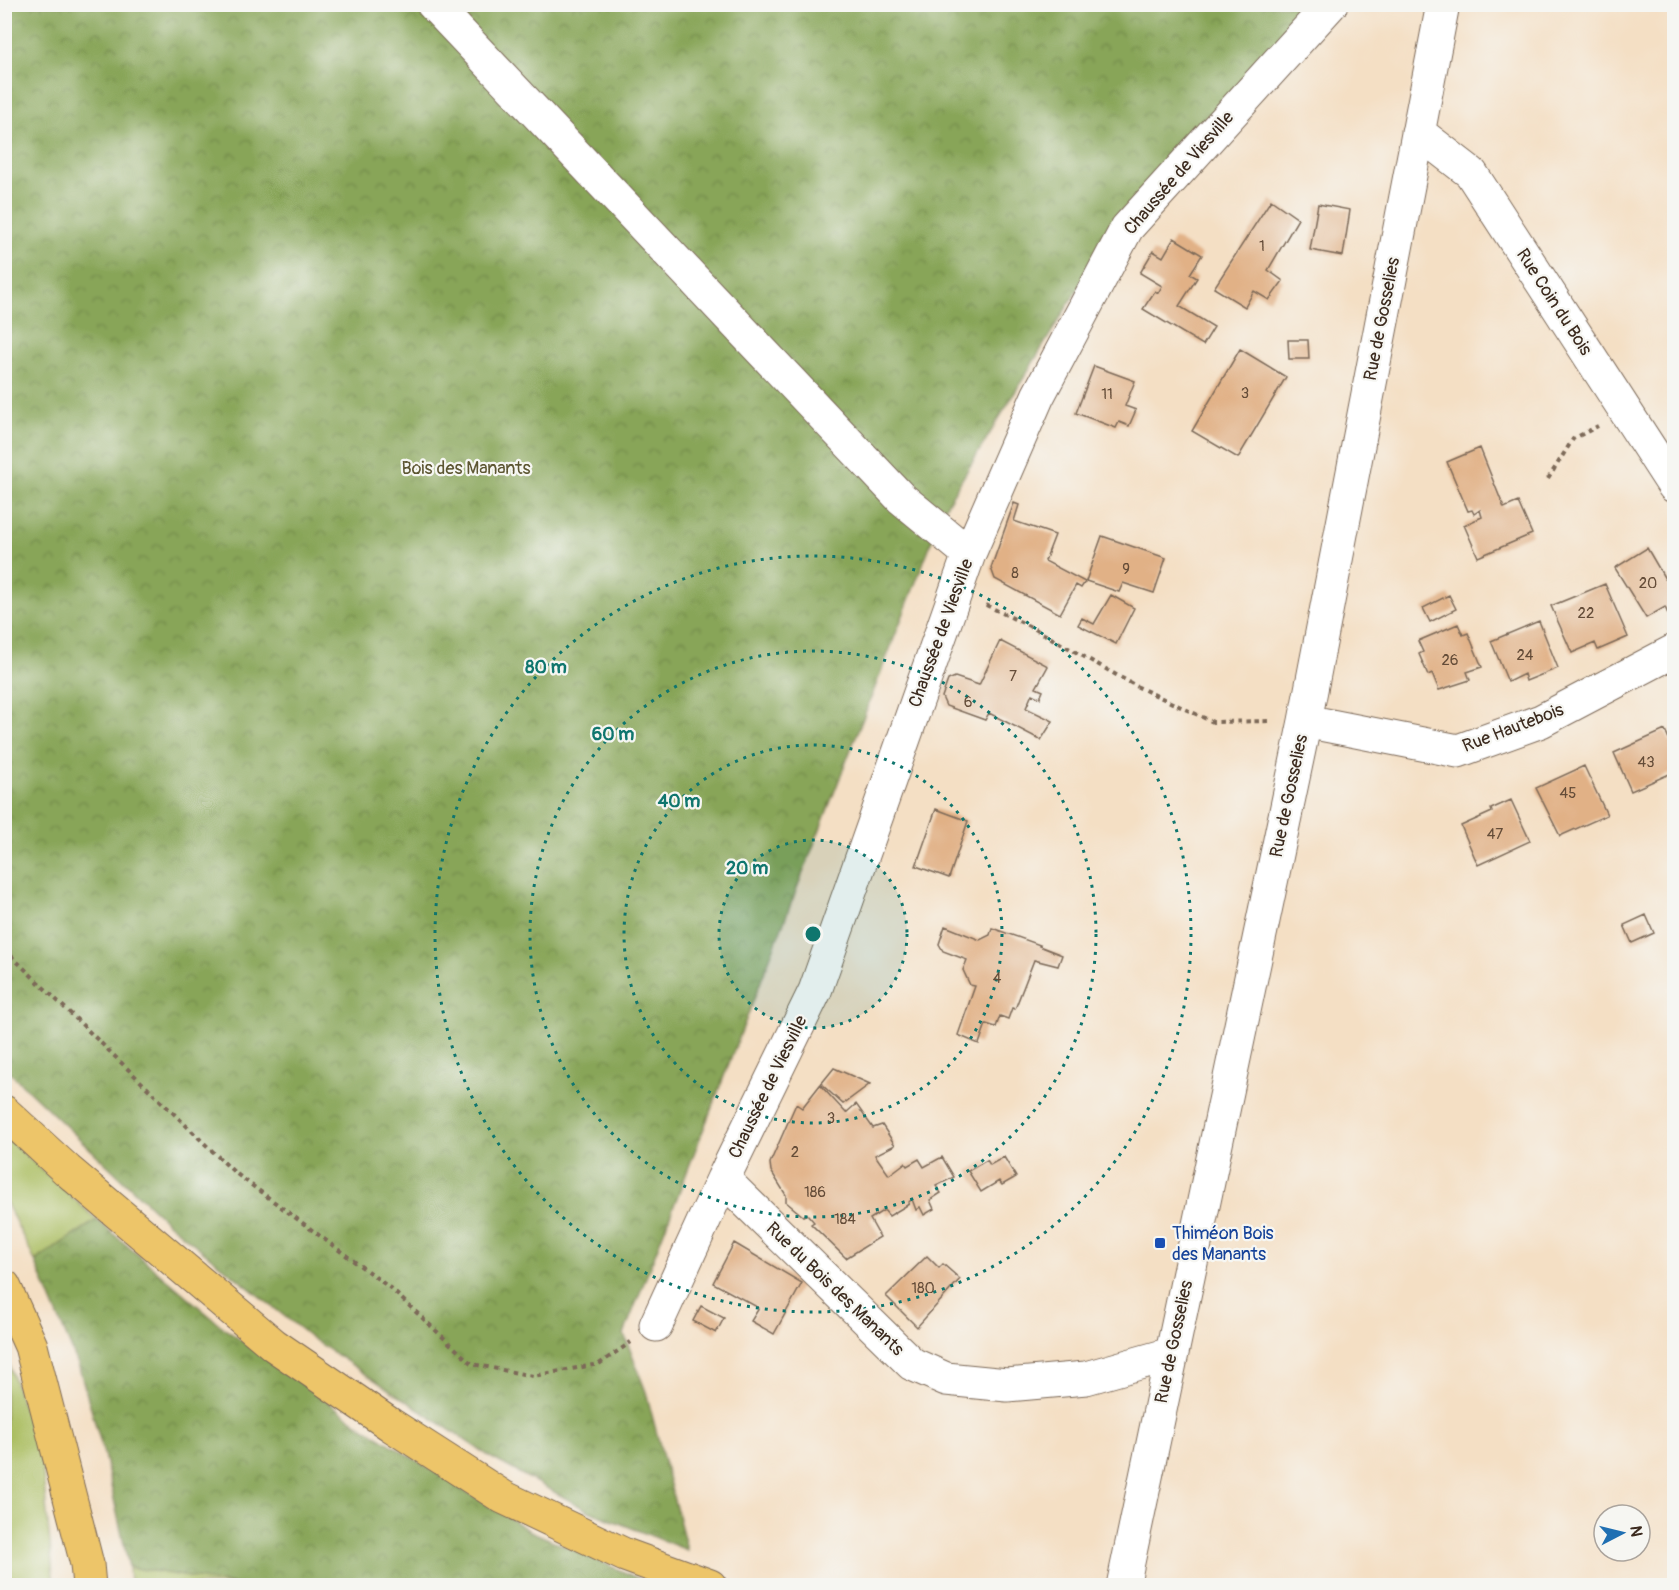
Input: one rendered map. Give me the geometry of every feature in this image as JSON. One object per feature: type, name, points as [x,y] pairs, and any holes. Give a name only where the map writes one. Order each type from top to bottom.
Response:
[{"type":"highway","points":[[4,1112],[66,1170],[274,1346],[381,1418],[503,1497],[625,1556],[710,1586]]},
{"type":"highway","points":[[4,1286],[31,1346],[88,1575]]},
{"type":"street","points":[[434,4],[901,498],[969,554]]},
{"type":"street","name":"Chaussée de Viesville","points":[[656,1325],[723,1179],[814,991],[969,554],[1038,396],[1127,228],[1331,4]]},
{"type":"street","name":"Rue de Gosselies","points":[[1123,1586],[1305,721],[1443,4]]},
{"type":"street","name":"Rue Coin du Bois","points":[[1418,132],[1471,172],[1674,486]]},
{"type":"street","name":"Rue Hautebois","points":[[1305,721],[1458,751],[1541,721],[1674,651]]},
{"type":"street","name":"Rue du Bois des Manants","points":[[723,1179],[912,1364],[946,1379],[1007,1385],[1086,1378],[1171,1354]]},
{"type":"path","points":[[1548,479],[1573,439],[1626,412]]},
{"type":"path","points":[[956,590],[1035,629],[1136,686],[1212,722],[1305,721]]},
{"type":"path","points":[[4,949],[234,1172],[390,1288],[472,1364],[533,1376],[599,1364],[656,1325]]},
{"type":"green space","name":"Bois des Manants","points":[[4,5],[1311,5],[1129,205],[945,507],[624,1334],[646,1392],[687,1550],[589,1511],[492,1458],[313,1339],[168,1223],[5,1068]]},
{"type":"green space","points":[[4,1135],[97,1220],[35,1261],[5,1200]]},
{"type":"green space","points":[[97,1220],[225,1329],[366,1429],[528,1530],[653,1585],[244,1586],[129,1567],[104,1454],[79,1367],[35,1261]]},
{"type":"green space","points":[[5,1353],[42,1463],[54,1585],[5,1585]]},
{"type":"green space","points":[[129,1567],[244,1585],[130,1585]]},
{"type":"building","points":[[1271,200],[1298,219],[1268,270],[1283,281],[1269,300],[1254,291],[1245,307],[1214,288]]},
{"type":"building","points":[[1318,204],[1350,210],[1343,256],[1310,250]]},
{"type":"building","points":[[1174,238],[1202,255],[1190,274],[1197,278],[1179,306],[1214,327],[1203,345],[1143,309],[1155,291],[1158,293],[1162,286],[1140,273],[1153,251],[1163,257]]},
{"type":"building","points":[[1288,340],[1308,340],[1309,359],[1289,359]]},
{"type":"building","points":[[1240,349],[1286,377],[1238,458],[1192,431]]},
{"type":"building","points":[[1094,366],[1135,381],[1125,406],[1136,410],[1129,426],[1119,422],[1116,428],[1076,413]]},
{"type":"building","points":[[1480,448],[1504,508],[1518,502],[1532,534],[1478,557],[1464,525],[1482,517],[1480,510],[1474,514],[1472,510],[1468,511],[1447,462]]},
{"type":"building","points":[[1014,503],[1019,505],[1014,521],[1055,535],[1045,561],[1085,582],[1081,588],[1076,585],[1060,614],[995,579],[991,568]]},
{"type":"building","points":[[1102,536],[1166,558],[1154,593],[1123,583],[1119,592],[1086,581]]},
{"type":"building","points":[[1647,548],[1665,579],[1669,577],[1674,587],[1674,611],[1668,614],[1665,607],[1646,618],[1615,568]]},
{"type":"building","points":[[1605,584],[1628,637],[1598,650],[1595,643],[1572,653],[1551,606]]},
{"type":"building","points":[[1111,595],[1134,608],[1116,644],[1078,625],[1082,618],[1094,624]]},
{"type":"building","points":[[1449,595],[1456,609],[1430,622],[1423,608]]},
{"type":"building","points":[[1539,621],[1558,668],[1526,681],[1524,674],[1508,682],[1491,641]]},
{"type":"building","points":[[1458,624],[1463,635],[1468,633],[1482,667],[1467,672],[1470,680],[1439,690],[1432,673],[1428,675],[1419,654],[1423,652],[1418,641]]},
{"type":"building","points":[[1000,641],[1048,666],[1036,688],[1043,691],[1040,698],[1032,694],[1026,708],[1053,721],[1041,740],[989,713],[985,720],[946,706],[942,697],[948,680],[955,677],[979,685]]},
{"type":"building","points":[[1665,730],[1674,750],[1674,772],[1631,791],[1614,753]]},
{"type":"building","points":[[1584,766],[1607,815],[1560,836],[1536,788]]},
{"type":"building","points":[[1511,800],[1530,841],[1478,865],[1461,826],[1492,812],[1491,809]]},
{"type":"building","points":[[936,809],[968,821],[949,878],[916,866]]},
{"type":"building","points":[[1646,915],[1654,933],[1632,943],[1624,925]]},
{"type":"building","points":[[945,926],[980,940],[990,935],[992,928],[1062,955],[1058,966],[1034,960],[1015,1009],[1012,1008],[1008,1019],[1000,1016],[996,1027],[986,1024],[979,1044],[958,1035],[975,986],[970,985],[963,970],[967,960],[943,951],[939,944]]},
{"type":"building","points":[[834,1068],[870,1084],[843,1104],[821,1084]]},
{"type":"building","points":[[820,1085],[846,1113],[856,1104],[873,1128],[882,1125],[895,1145],[875,1155],[889,1175],[905,1163],[907,1166],[919,1159],[924,1167],[942,1157],[954,1177],[936,1186],[941,1193],[930,1200],[934,1209],[924,1215],[920,1207],[916,1210],[912,1199],[909,1204],[889,1216],[884,1210],[870,1219],[880,1237],[846,1258],[811,1224],[814,1222],[807,1214],[803,1216],[786,1202],[786,1195],[771,1171],[770,1163],[796,1104],[802,1108]]},
{"type":"building","points":[[1004,1157],[1016,1177],[1002,1185],[999,1181],[981,1192],[968,1171],[987,1160],[990,1165]]},
{"type":"building","points":[[734,1243],[802,1283],[774,1334],[751,1321],[759,1308],[713,1283]]},
{"type":"building","points":[[927,1256],[939,1268],[943,1264],[960,1279],[917,1327],[886,1296]]},
{"type":"building","points":[[701,1306],[724,1318],[716,1333],[693,1321]]},
{"type":"place","name":"Thiméon Bois des Manants","points":[[1160,1243]]}]
